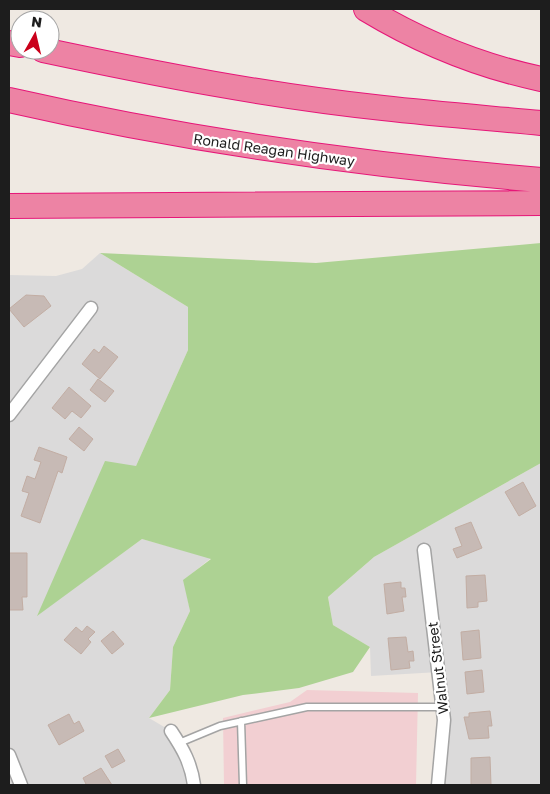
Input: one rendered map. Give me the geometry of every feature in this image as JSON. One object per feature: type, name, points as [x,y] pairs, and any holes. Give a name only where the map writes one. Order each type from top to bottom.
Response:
[{"type":"highway","points":[[366,9],[414,36],[492,66],[541,79]]},
{"type":"highway","points":[[60,54],[143,71],[295,97],[382,108],[541,123]]},
{"type":"highway","name":"Ronald Reagan Highway","points":[[9,100],[214,142],[374,164],[541,180]]},
{"type":"highway","points":[[9,206],[541,203]]},
{"type":"street","points":[[9,415],[91,308]]},
{"type":"street","name":"Walnut Street","points":[[424,550],[444,720],[438,785]]},
{"type":"street","points":[[171,731],[192,767],[194,785]]},
{"type":"street","points":[[9,755],[22,785]]},
{"type":"lane","points":[[179,743],[220,726],[307,707],[443,707]]},
{"type":"lane","points":[[241,721],[243,785]]},
{"type":"shaded area","points":[[100,253],[188,307],[188,350],[136,466],[37,615],[142,539],[211,558],[184,580],[190,611],[173,647],[170,690],[149,718],[171,731],[194,785],[9,785],[9,275],[56,276],[82,269]]},
{"type":"shaded area","points":[[541,463],[541,785],[438,785],[439,672],[371,676],[370,647],[333,625],[328,597],[374,557]]},
{"type":"shaded area","points":[[307,690],[418,693],[416,785],[224,785],[223,718],[290,702]]},
{"type":"green space","points":[[541,243],[541,463],[374,557],[328,597],[333,625],[370,647],[353,672],[299,688],[243,695],[149,718],[170,690],[173,647],[190,611],[183,580],[211,559],[142,539],[37,616],[105,461],[136,466],[188,350],[188,307],[100,253],[316,263]]},
{"type":"building","points":[[26,295],[44,296],[51,306],[24,327],[9,309]]},
{"type":"building","points":[[104,346],[118,357],[100,379],[82,364],[94,349],[99,353]]},
{"type":"building","points":[[98,379],[114,391],[105,402],[90,390]]},
{"type":"building","points":[[69,387],[91,406],[81,418],[72,411],[65,419],[52,408]]},
{"type":"building","points":[[79,427],[93,439],[84,451],[69,439]]},
{"type":"building","points":[[39,447],[67,457],[62,473],[58,471],[40,523],[21,516],[29,493],[22,491],[27,476],[35,479],[41,462],[34,460]]},
{"type":"building","points":[[523,482],[536,506],[519,516],[505,492]]},
{"type":"building","points":[[471,522],[482,548],[457,558],[453,549],[462,546],[455,528]]},
{"type":"building","points":[[9,553],[27,553],[27,597],[22,597],[23,610],[9,610]]},
{"type":"building","points":[[485,575],[487,601],[478,602],[478,607],[467,608],[466,576]]},
{"type":"building","points":[[401,582],[401,588],[405,588],[406,597],[402,597],[404,611],[387,614],[384,584]]},
{"type":"building","points":[[87,626],[95,632],[88,639],[91,642],[81,654],[64,640],[76,627],[82,632]]},
{"type":"building","points":[[479,630],[481,658],[463,660],[461,632]]},
{"type":"building","points":[[113,631],[124,644],[112,654],[101,641]]},
{"type":"building","points":[[406,637],[408,652],[413,651],[414,661],[409,661],[410,668],[391,670],[388,638]]},
{"type":"building","points":[[482,670],[484,692],[467,694],[465,672]]},
{"type":"building","points":[[490,711],[492,726],[488,726],[489,738],[469,739],[464,717],[469,717],[469,713]]},
{"type":"building","points":[[69,714],[74,724],[79,721],[84,731],[59,745],[48,725]]},
{"type":"building","points":[[118,749],[125,761],[112,768],[105,756]]},
{"type":"building","points":[[490,757],[491,785],[471,785],[471,758]]},
{"type":"building","points":[[101,768],[112,785],[83,785],[86,784],[83,778]]}]
